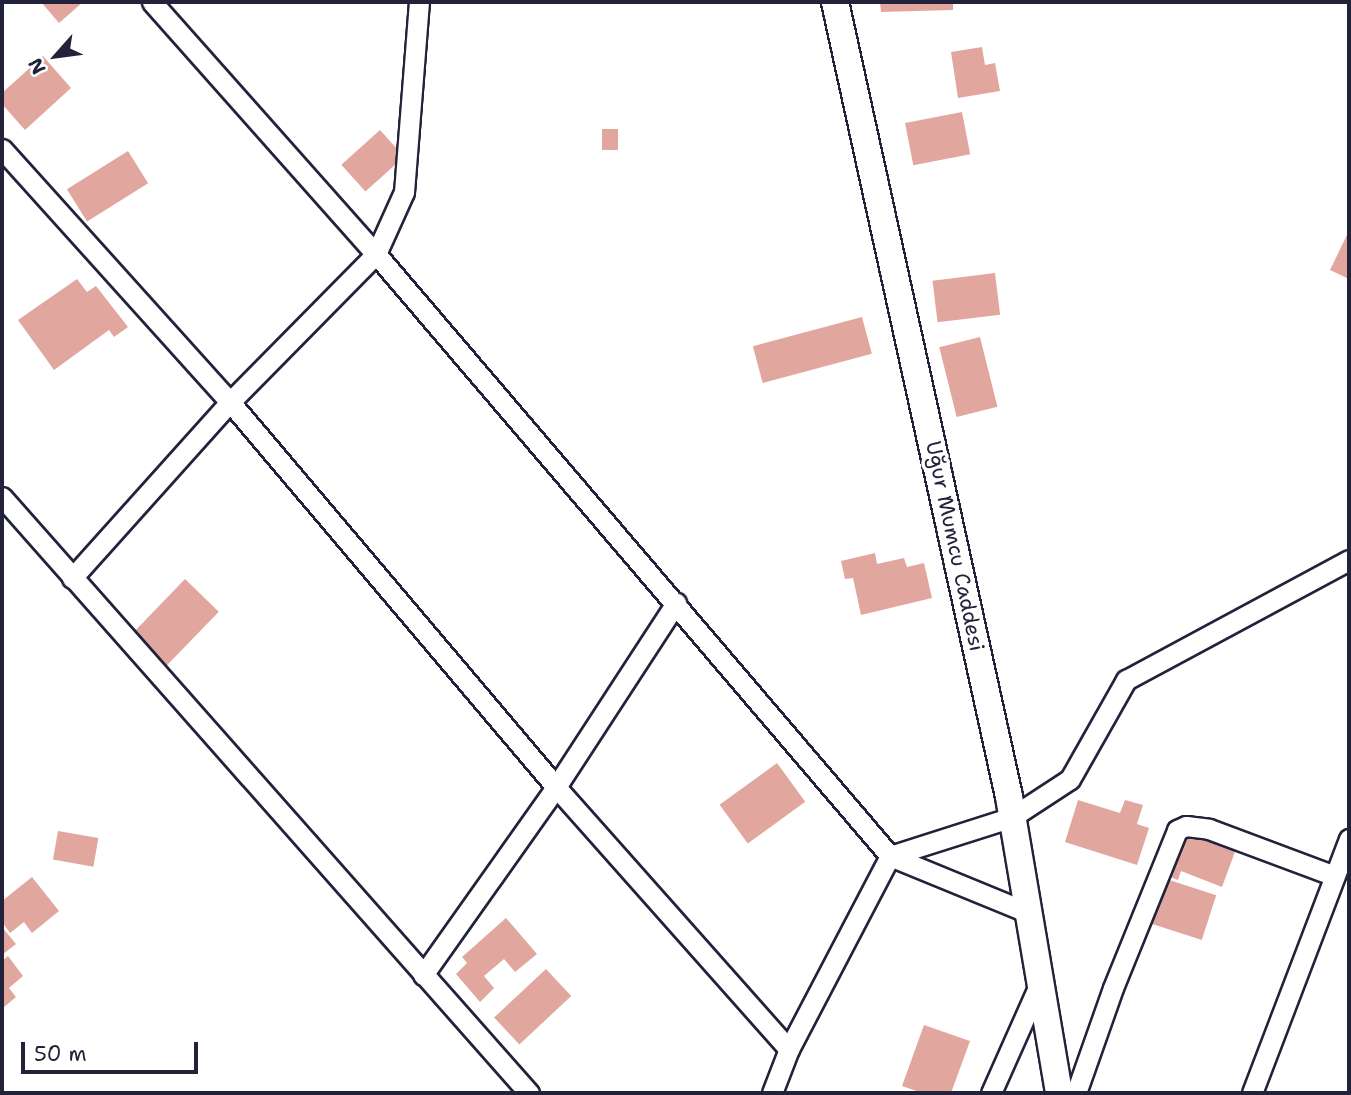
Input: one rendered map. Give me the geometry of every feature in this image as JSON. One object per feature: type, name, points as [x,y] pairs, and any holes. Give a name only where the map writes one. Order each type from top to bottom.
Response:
[{"type":"street","points":[[152,2],[376,254],[677,603],[890,856],[1029,913]]},
{"type":"street","points":[[72,578],[230,402],[376,254],[404,192],[419,2]]},
{"type":"street","name":"Uğur Mumcu Caddesi","points":[[835,2],[1012,817],[1059,1093]]},
{"type":"street","points":[[2,149],[230,402],[556,787],[789,1049]]},
{"type":"street","points":[[2,497],[529,1093]]},
{"type":"street","points":[[772,1093],[789,1049],[890,856],[1012,817],[1070,779],[1126,680],[1349,561]]},
{"type":"street","points":[[423,975],[556,787],[677,603]]},
{"type":"street","points":[[1076,1093],[1118,975],[1177,830],[1186,826],[1209,829],[1335,876]]},
{"type":"street","points":[[1252,1093],[1349,839]]},
{"type":"street","points":[[991,1093],[1041,982]]},
{"type":"building","points":[[41,2],[83,2],[59,23]]},
{"type":"building","points":[[880,2],[953,2],[953,10],[881,12]]},
{"type":"building","points":[[982,47],[985,65],[995,63],[1000,91],[958,98],[951,52]]},
{"type":"building","points":[[43,56],[71,88],[25,130],[2,104],[2,93]]},
{"type":"building","points":[[962,112],[970,154],[913,165],[905,123]]},
{"type":"building","points":[[602,129],[618,129],[618,150],[602,150]]},
{"type":"building","points":[[380,130],[404,157],[365,192],[341,165]]},
{"type":"building","points":[[128,151],[148,183],[87,221],[67,189]]},
{"type":"building","points":[[1347,235],[1349,236],[1349,279],[1330,270]]},
{"type":"building","points":[[995,273],[1000,315],[938,322],[932,281]]},
{"type":"building","points":[[77,279],[87,292],[96,286],[128,327],[114,337],[109,330],[54,370],[18,320]]},
{"type":"building","points":[[862,317],[872,354],[763,383],[753,346]]},
{"type":"building","points":[[980,337],[997,407],[957,417],[939,347]]},
{"type":"building","points":[[875,553],[877,564],[904,558],[907,567],[924,563],[932,598],[861,615],[853,578],[845,579],[841,561]]},
{"type":"building","points":[[185,579],[219,612],[166,666],[132,634]]},
{"type":"building","points":[[777,763],[805,802],[748,844],[720,805]]},
{"type":"building","points":[[1078,800],[1120,813],[1125,800],[1143,805],[1137,824],[1149,828],[1137,865],[1065,842]]},
{"type":"building","points":[[1182,829],[1236,849],[1222,887],[1181,871],[1178,880],[1165,875]]},
{"type":"building","points":[[58,831],[98,838],[93,867],[53,860]]},
{"type":"building","points":[[32,877],[59,911],[32,933],[24,922],[10,933],[2,922],[2,901]]},
{"type":"building","points":[[1163,878],[1216,895],[1202,940],[1148,923]]},
{"type":"building","points":[[506,918],[537,954],[515,972],[504,959],[484,976],[494,988],[480,1002],[456,974],[467,963],[462,957]]},
{"type":"building","points":[[2,927],[16,944],[2,955]]},
{"type":"building","points":[[8,956],[23,976],[9,988],[16,997],[3,1008],[2,961]]},
{"type":"building","points":[[546,969],[571,996],[519,1044],[494,1017]]},
{"type":"building","points":[[924,1025],[970,1041],[951,1093],[922,1093],[902,1086]]}]
